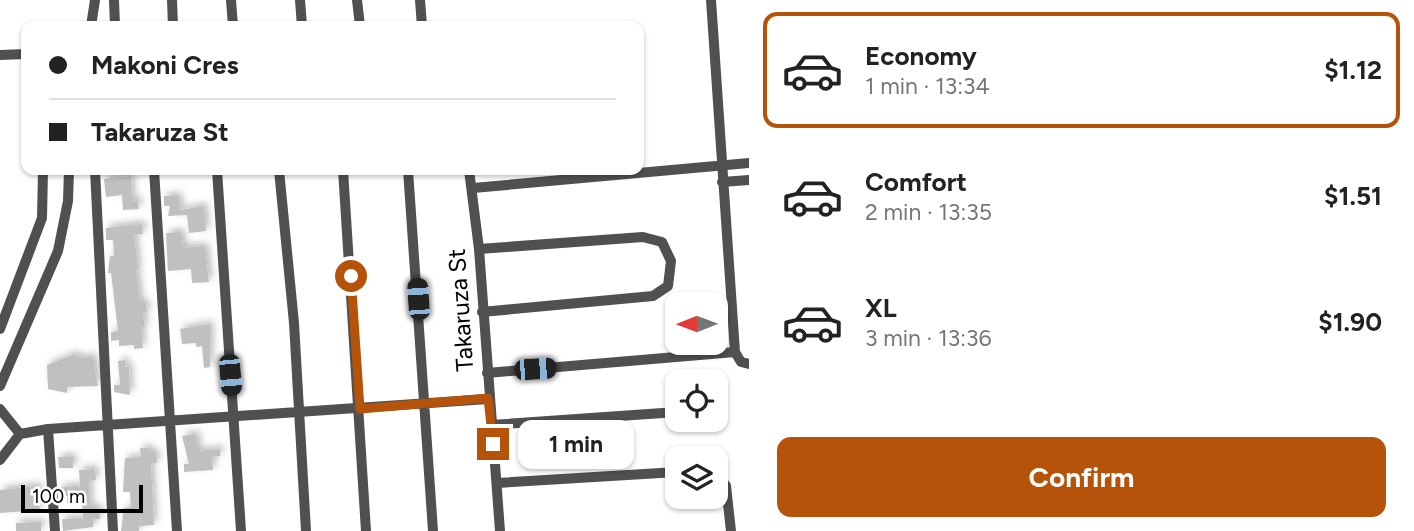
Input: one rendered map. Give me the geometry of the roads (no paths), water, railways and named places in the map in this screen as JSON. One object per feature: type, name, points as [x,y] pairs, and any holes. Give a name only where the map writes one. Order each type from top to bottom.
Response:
[{"type":"street","points":[[91,21],[95,0]]},
{"type":"street","points":[[114,0],[115,21]]},
{"type":"street","points":[[172,0],[173,21]]},
{"type":"street","points":[[231,0],[233,21]]},
{"type":"street","points":[[300,0],[302,21]]},
{"type":"street","points":[[357,0],[359,21]]},
{"type":"street","points":[[420,0],[422,21]]},
{"type":"street","points":[[710,0],[735,352],[741,362],[749,364]]},
{"type":"street","points":[[0,55],[21,54]]},
{"type":"street","points":[[644,173],[749,163]]},
{"type":"street","points":[[0,328],[42,218],[43,175]]},
{"type":"street","points":[[1,381],[58,251],[65,222],[69,175]]},
{"type":"street","points":[[94,175],[113,531]]},
{"type":"street","points":[[154,175],[177,531]]},
{"type":"street","points":[[217,175],[241,531]]},
{"type":"street","points":[[279,175],[306,531]]},
{"type":"street","points":[[343,175],[366,531]]},
{"type":"street","points":[[408,175],[433,531]]},
{"type":"street","name":"Takaruza St","points":[[470,175],[479,249],[500,531]]},
{"type":"street","points":[[473,188],[626,175]]},
{"type":"street","points":[[722,182],[749,180]]},
{"type":"street","points":[[479,249],[651,238],[662,242],[671,261],[668,286],[653,296],[482,312]]},
{"type":"street","points":[[487,373],[735,352]]},
{"type":"street","points":[[0,460],[20,434],[47,429],[488,398]]},
{"type":"street","points":[[0,409],[20,434]]},
{"type":"street","points":[[491,425],[665,413]]},
{"type":"street","points":[[47,429],[54,531]]},
{"type":"street","points":[[497,483],[665,473]]},
{"type":"street","points":[[728,504],[731,531]]}]
